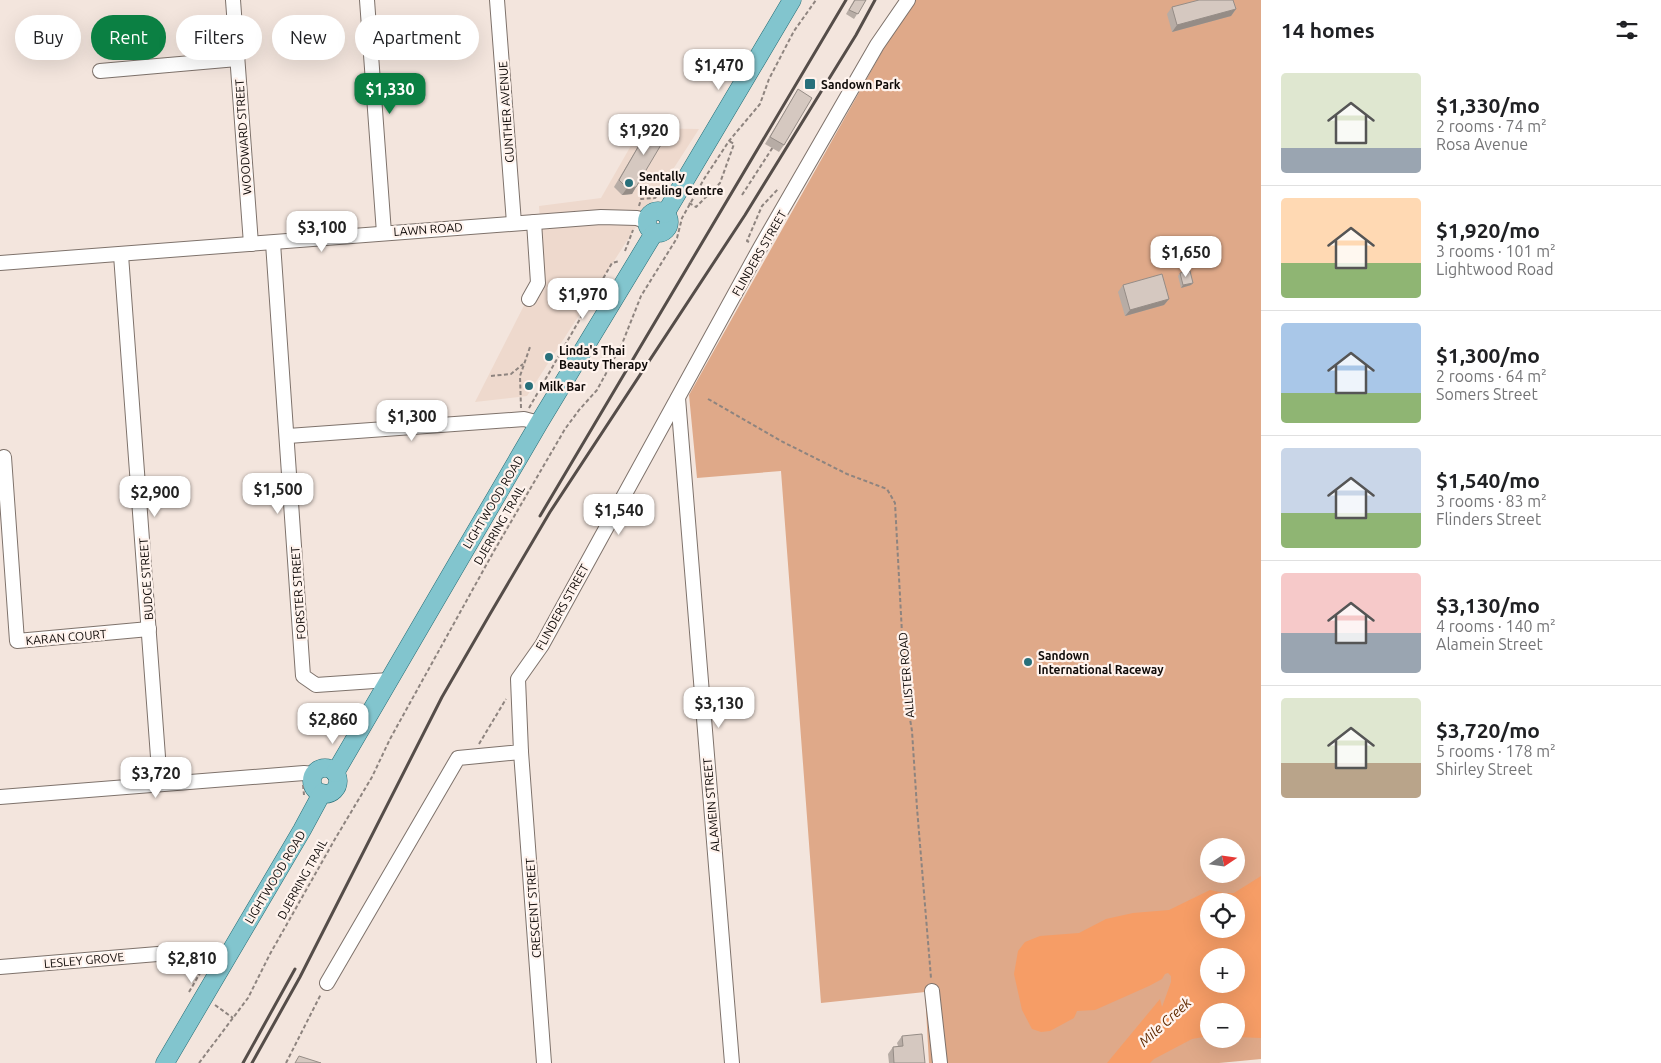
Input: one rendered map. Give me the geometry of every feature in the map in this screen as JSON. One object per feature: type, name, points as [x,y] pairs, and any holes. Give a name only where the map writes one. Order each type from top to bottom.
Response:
[{"type":"main road","points":[[650,227],[647,218],[652,213],[659,211],[665,214],[792,0]]},
{"type":"main road","name":"LIGHTWOOD ROAD","points":[[335,773],[539,424],[650,227]]},
{"type":"main road","points":[[328,768],[337,776],[337,785],[331,792],[322,793],[313,786],[312,778],[314,774],[320,769],[328,768]]},
{"type":"main road","name":"LIGHTWOOD ROAD","points":[[165,1063],[322,793]]},
{"type":"street","name":"WOODWARD STREET","points":[[233,0],[234,15]]},
{"type":"street","points":[[367,0],[384,232]]},
{"type":"street","name":"GUNTHER AVENUE","points":[[497,0],[514,224]]},
{"type":"street","name":"FLINDERS STREET","points":[[518,679],[542,645],[760,248],[886,31],[908,0]]},
{"type":"street","points":[[100,71],[226,60]]},
{"type":"street","name":"WOODWARD STREET","points":[[237,60],[251,244]]},
{"type":"street","name":"LAWN ROAD","points":[[0,263],[121,255],[384,232],[600,218],[637,218],[650,227]]},
{"type":"street","points":[[529,299],[538,282],[534,222]]},
{"type":"street","name":"FORSTER STREET","points":[[273,242],[288,436],[303,676],[316,685],[389,680]]},
{"type":"street","name":"BUDGE STREET","points":[[121,255],[160,784]]},
{"type":"street","name":"ALAMEIN STREET","points":[[678,398],[732,1063]]},
{"type":"street","points":[[288,436],[524,419],[539,424]]},
{"type":"street","name":"KARAN COURT","points":[[4,457],[17,641],[149,630]]},
{"type":"street","points":[[327,983],[458,758],[521,752],[518,679]]},
{"type":"street","name":"CRESCENT STREET","points":[[521,752],[544,1063]]},
{"type":"street","points":[[0,797],[306,773],[314,774]]},
{"type":"street","name":"LESLEY GROVE","points":[[0,967],[206,950],[227,958]]},
{"type":"street","points":[[932,991],[940,1063]]},
{"type":"path","name":"DJERRING TRAIL","points":[[199,1063],[248,998],[270,954],[372,777],[390,739],[494,551],[565,429],[597,390],[622,344],[642,296],[677,238],[682,218],[690,203],[729,141],[760,104],[769,79],[794,31],[816,0]]},
{"type":"path","points":[[690,203],[696,207],[720,183],[734,144],[729,141]]},
{"type":"path","points":[[742,195],[774,145]]},
{"type":"path","points":[[747,241],[762,206],[780,187]]},
{"type":"path","points":[[521,408],[520,376],[530,347]]},
{"type":"path","points":[[491,376],[511,374],[518,370],[524,362]]},
{"type":"path","name":"ALLISTER ROAD","points":[[708,399],[783,442],[847,474],[887,488],[895,503],[905,690],[912,731],[916,808],[932,991]]},
{"type":"path","points":[[471,757],[518,679]]},
{"type":"path","points":[[286,1063],[327,983]]},
{"type":"shaded area","name":"Sandown International Raceway","points":[[911,0],[1261,0],[1261,1059],[1219,1063],[929,1063],[925,992],[821,1003],[781,471],[697,478],[689,395]]},
{"type":"shaded area","points":[[641,128],[699,129],[527,396],[475,402],[543,268],[539,206],[601,198]]},
{"type":"water","name":"Mile Creek","points":[[1261,876],[1261,1038],[1245,1037],[1245,1003],[1200,1003],[1200,1038],[1192,1039],[1150,1063],[1107,1063],[1160,999],[1162,1007],[1171,982],[1171,976],[1168,973],[1162,979],[1149,986],[1095,1010],[1077,1011],[1074,1018],[1050,1031],[1041,1032],[1032,1029],[1022,1010],[1014,974],[1018,951],[1025,942],[1040,936],[1079,933],[1106,919],[1133,913],[1169,910],[1200,895],[1200,938],[1245,938],[1245,893],[1234,893]]},
{"type":"water","points":[[1210,890],[1224,893],[1204,893]]},
{"type":"building","points":[[855,0],[866,0],[858,14],[849,10]]},
{"type":"building","points":[[1199,0],[1233,0],[1236,9],[1177,25],[1172,7]]},
{"type":"building","points":[[798,89],[812,98],[784,145],[770,137]]},
{"type":"building","points":[[669,126],[668,133],[636,187],[627,188],[619,180],[649,128]]},
{"type":"building","points":[[1190,271],[1193,283],[1183,285],[1180,273]]},
{"type":"building","points":[[1162,274],[1169,299],[1130,310],[1123,285]]},
{"type":"building","points":[[922,1034],[925,1063],[894,1063],[893,1047],[903,1046],[902,1036]]},
{"type":"building","points":[[299,1056],[321,1063],[295,1063]]},
{"type":"railway","points":[[540,516],[846,0]]},
{"type":"railway","points":[[252,1063],[300,977],[442,697],[490,614],[550,512],[745,215],[856,35],[875,0]]},
{"type":"railway","points":[[243,1063],[295,969]]},
{"type":"place","name":"Sandown Park","points":[[810,84]]},
{"type":"place","name":"Sentally Healing Centre","points":[[629,183]]},
{"type":"place","name":"Linda's Thai Beauty Therapy","points":[[549,357]]},
{"type":"place","name":"Milk Bar","points":[[529,386]]},
{"type":"place","name":"Sandown International Raceway","points":[[1028,662]]}]
